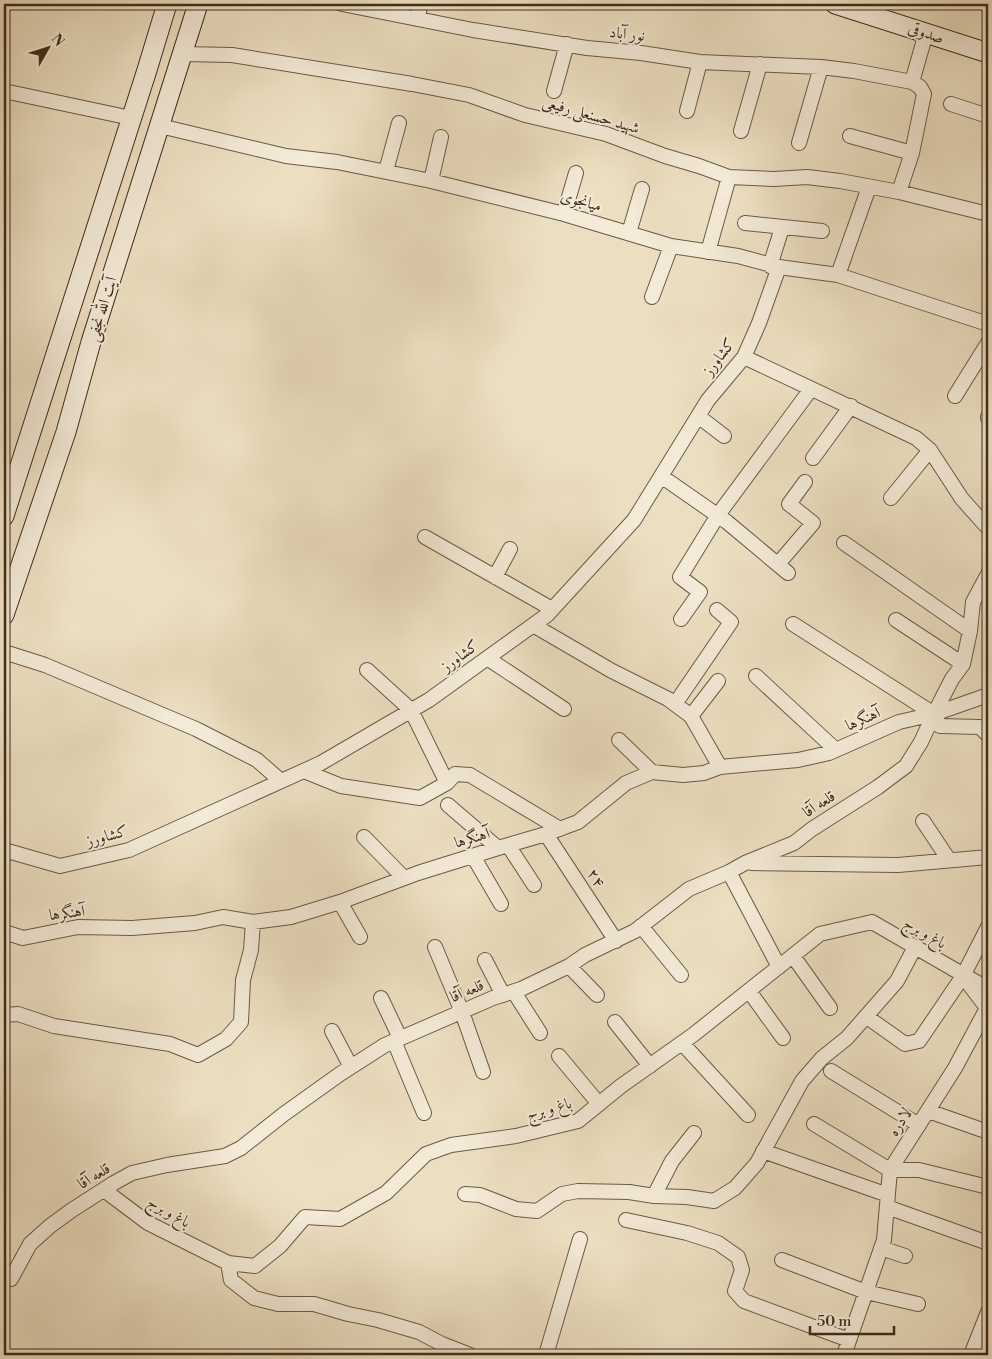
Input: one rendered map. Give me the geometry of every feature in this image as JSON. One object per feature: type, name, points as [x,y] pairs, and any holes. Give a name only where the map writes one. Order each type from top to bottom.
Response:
[{"type":"main road","name":"آیت الله نجفی","points":[[4,517],[167,4]]},
{"type":"main road","name":"آیت الله نجفی","points":[[4,614],[66,432],[92,342],[198,4]]},
{"type":"main road","name":"صدوقی","points":[[835,4],[988,53]]},
{"type":"main road","name":"صدوقی","points":[[874,4],[988,42]]},
{"type":"main road","points":[[10,497],[40,508]]},
{"type":"main road","points":[[4,517],[33,528]]},
{"type":"street","name":"نور آباد","points":[[342,4],[473,30],[567,44],[700,62],[821,67],[912,82]]},
{"type":"street","points":[[417,19],[421,4]]},
{"type":"street","points":[[899,192],[912,153],[924,94],[920,87],[912,82],[926,33]]},
{"type":"street","points":[[554,91],[567,44]]},
{"type":"street","name":"شهید حسنعلی رفیعی","points":[[183,54],[241,57],[361,75],[469,95],[525,115],[606,134],[729,177],[774,179],[807,177],[899,192],[988,214]]},
{"type":"street","points":[[687,111],[700,62]]},
{"type":"street","points":[[741,131],[760,64]]},
{"type":"street","points":[[799,143],[821,67]]},
{"type":"street","points":[[4,91],[131,118]]},
{"type":"street","points":[[951,104],[988,116]]},
{"type":"street","points":[[386,171],[399,123]]},
{"type":"street","name":"میانجوی","points":[[160,126],[286,156],[337,162],[431,181],[564,214],[671,246],[738,256],[774,266],[838,275],[988,324]]},
{"type":"street","points":[[850,136],[912,153]]},
{"type":"street","points":[[431,181],[441,137]]},
{"type":"street","points":[[564,214],[576,172]]},
{"type":"street","points":[[708,252],[729,177]]},
{"type":"street","points":[[838,275],[869,187]]},
{"type":"street","points":[[629,233],[642,188]]},
{"type":"street","points":[[745,223],[822,231]]},
{"type":"street","name":"کشاورز","points":[[4,850],[60,866],[129,850],[320,763],[429,700],[533,625],[552,609],[634,520],[708,400],[744,357],[759,323],[782,228]]},
{"type":"street","points":[[652,297],[671,246]]},
{"type":"street","points":[[955,396],[988,344]]},
{"type":"street","points":[[744,357],[916,438],[930,450],[962,500],[988,528]]},
{"type":"street","points":[[680,619],[700,592],[680,577],[718,515],[811,388]]},
{"type":"street","points":[[813,458],[851,406]]},
{"type":"street","points":[[698,416],[724,436]]},
{"type":"street","points":[[891,498],[930,450]]},
{"type":"street","points":[[661,476],[718,515],[783,568],[812,523],[789,504],[805,482]]},
{"type":"street","points":[[425,537],[552,609]]},
{"type":"street","points":[[844,543],[970,630]]},
{"type":"street","points":[[495,577],[510,549]]},
{"type":"street","points":[[896,620],[963,664],[973,602],[988,574]]},
{"type":"street","points":[[675,704],[731,622],[717,610]]},
{"type":"street","points":[[793,624],[934,714],[940,726],[980,727],[988,735]]},
{"type":"street","points":[[533,625],[612,671],[675,704],[691,716],[720,767]]},
{"type":"street","points":[[4,652],[44,665],[196,729],[258,760],[281,781]]},
{"type":"street","points":[[488,658],[564,709]]},
{"type":"street","name":"قلعه آقا","points":[[4,1278],[11,1279],[30,1244],[50,1226],[132,1173],[224,1156],[241,1148],[284,1114],[351,1067],[397,1039],[569,966],[641,926],[689,889],[794,843],[906,766],[921,742],[952,679],[963,664]]},
{"type":"street","points":[[367,670],[411,710],[446,783]]},
{"type":"street","points":[[756,676],[836,750]]},
{"type":"street","points":[[691,716],[718,680]]},
{"type":"street","name":"آهنگرها","points":[[4,932],[23,938],[78,927],[150,927],[195,924],[223,917],[253,922],[290,917],[578,822],[626,783],[652,772],[683,775],[704,773],[720,767],[798,760],[836,750],[899,722],[934,714],[988,695]]},
{"type":"street","points":[[619,740],[652,772]]},
{"type":"street","points":[[304,770],[341,786],[420,798],[446,783],[455,774],[470,775],[560,829]]},
{"type":"street","points":[[448,805],[503,846],[534,885]]},
{"type":"street","points":[[923,821],[949,860]]},
{"type":"street","name":"۲۴","points":[[546,834],[616,941]]},
{"type":"street","points":[[364,837],[404,878]]},
{"type":"street","points":[[473,856],[501,904]]},
{"type":"street","points":[[746,863],[898,865],[988,857]]},
{"type":"street","points":[[730,872],[779,967]]},
{"type":"street","points":[[340,902],[360,937]]},
{"type":"street","points":[[4,1015],[18,1014],[54,1026],[170,1044],[198,1055],[226,1039],[241,1022],[243,980],[251,950],[253,922]]},
{"type":"street","name":"باغ و برج","points":[[104,1190],[148,1223],[228,1263],[255,1266],[280,1246],[304,1218],[340,1219],[386,1193],[426,1154],[451,1145],[516,1136],[578,1121],[682,1043],[820,934],[872,922],[988,989]]},
{"type":"street","points":[[641,926],[682,975]]},
{"type":"street","points":[[866,1017],[906,1044],[919,1041],[964,976],[988,927]]},
{"type":"street","points":[[436,947],[483,1072]]},
{"type":"street","points":[[466,1194],[480,1195],[516,1210],[537,1211],[562,1194],[578,1191],[629,1192],[654,1196],[687,1197],[714,1202],[735,1188],[756,1163],[802,1081],[822,1058],[846,1038],[866,1017],[897,981],[915,947]]},
{"type":"street","points":[[793,956],[830,1008]]},
{"type":"street","points":[[485,960],[540,1033]]},
{"type":"street","points":[[569,966],[597,995]]},
{"type":"street","name":"لادره","points":[[844,1355],[884,1240],[890,1170],[955,1068],[987,1008],[964,976]]},
{"type":"street","points":[[749,990],[782,1038]]},
{"type":"street","points":[[381,998],[424,1113]]},
{"type":"street","points":[[615,1022],[650,1066]]},
{"type":"street","points":[[332,1031],[351,1067]]},
{"type":"street","points":[[682,1043],[748,1115]]},
{"type":"street","points":[[559,1056],[599,1104]]},
{"type":"street","points":[[831,1071],[919,1125]]},
{"type":"street","points":[[928,1111],[988,1132]]},
{"type":"street","points":[[814,1124],[890,1170],[919,1170],[988,1187]]},
{"type":"street","points":[[654,1196],[672,1161],[694,1134]]},
{"type":"street","points":[[763,1151],[988,1243]]},
{"type":"street","points":[[626,1220],[687,1233],[718,1244],[738,1257],[742,1270],[735,1292],[744,1301],[850,1340]]},
{"type":"street","points":[[546,1355],[580,1239]]},
{"type":"street","points":[[881,1248],[906,1256]]},
{"type":"street","points":[[782,1260],[866,1292],[918,1304]]},
{"type":"street","points":[[228,1263],[231,1280],[254,1298],[278,1304],[314,1304],[378,1320],[419,1332],[470,1355]]},
{"type":"street","points":[[988,1312],[973,1352],[988,1353]]}]
